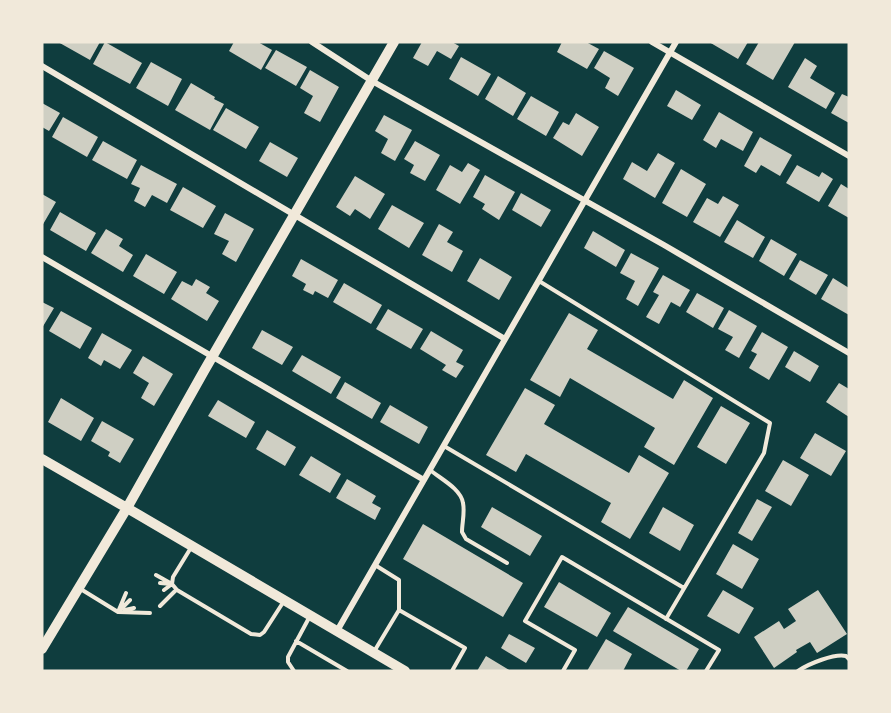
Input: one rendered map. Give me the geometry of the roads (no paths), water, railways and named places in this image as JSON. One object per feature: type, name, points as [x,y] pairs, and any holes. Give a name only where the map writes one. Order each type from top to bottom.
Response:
[{"type":"main road","points":[[42,649],[128,508],[394,42]]},
{"type":"main road","points":[[42,459],[405,671]]},
{"type":"street","points":[[312,42],[372,81],[664,245],[849,353]]},
{"type":"street","points":[[652,42],[849,156]]},
{"type":"street","points":[[338,631],[676,42]]},
{"type":"street","points":[[42,66],[505,339]]},
{"type":"street","points":[[42,257],[424,480]]},
{"type":"lane","points":[[539,281],[770,423],[764,453],[666,619]]},
{"type":"lane","points":[[444,446],[684,588]]},
{"type":"lane","points":[[430,470],[456,490],[463,500],[462,532],[466,538],[507,562]]},
{"type":"lane","points":[[164,590],[172,584],[173,577],[192,546]]},
{"type":"lane","points":[[563,671],[575,650],[525,621],[562,557],[718,650],[706,671]]},
{"type":"lane","points":[[374,653],[399,610],[399,580],[375,565]]},
{"type":"lane","points":[[156,575],[251,634],[264,632],[284,600]]},
{"type":"lane","points":[[160,583],[172,584]]},
{"type":"lane","points":[[79,588],[118,612],[150,613]]},
{"type":"lane","points":[[160,606],[177,590]]},
{"type":"lane","points":[[118,612],[126,593]]},
{"type":"lane","points":[[118,612],[130,600]]},
{"type":"lane","points":[[118,612],[134,608]]},
{"type":"lane","points":[[399,610],[465,648],[452,671]]},
{"type":"lane","points":[[294,671],[288,662],[288,657],[310,615]]},
{"type":"lane","points":[[296,641],[347,671]]},
{"type":"lane","points":[[798,671],[838,655],[849,659]]}]
